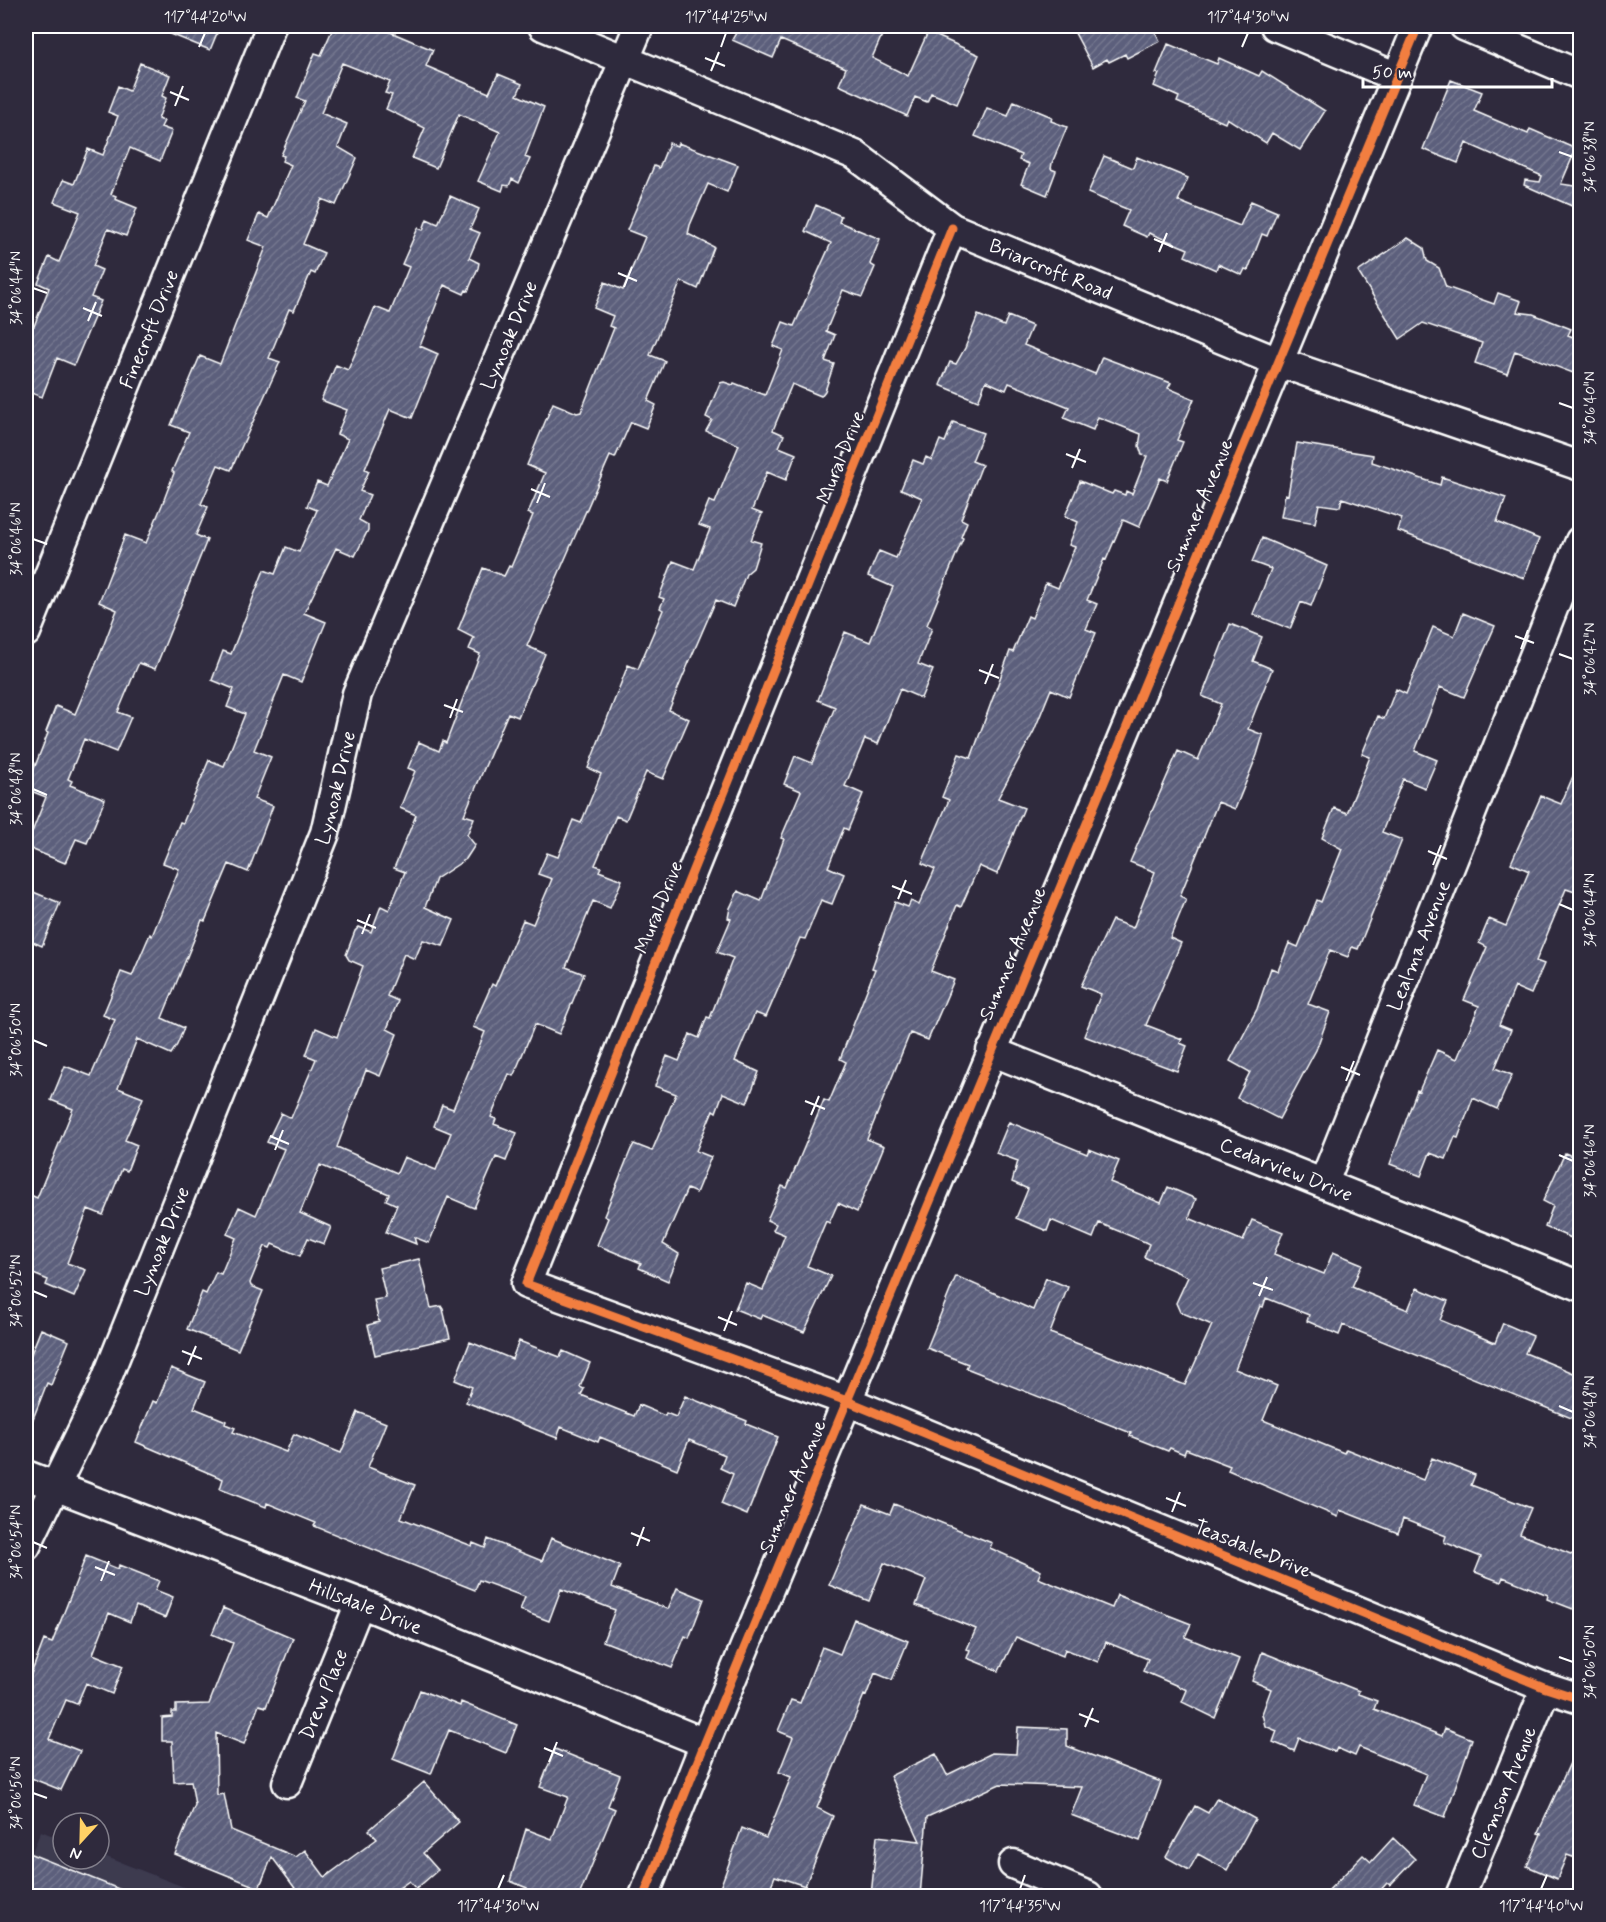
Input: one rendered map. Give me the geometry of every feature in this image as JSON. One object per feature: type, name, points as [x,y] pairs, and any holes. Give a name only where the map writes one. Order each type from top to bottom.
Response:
[{"type":"street","name":"Finecroft Drive","points":[[26,632],[271,26]]},
{"type":"street","name":"Briarcroft Road","points":[[543,26],[855,155],[952,228],[1278,362],[1581,466]]},
{"type":"street","name":"Lynoak Drive","points":[[26,1546],[102,1390],[325,833],[357,694],[639,26]]},
{"type":"street","points":[[1275,26],[1397,77]]},
{"type":"street","name":"Sumner Avenue","points":[[644,1896],[991,1051],[1418,26]]},
{"type":"street","points":[[1464,26],[1581,75]]},
{"type":"street","name":"Mural Drive","points":[[847,1401],[526,1284],[952,228]]},
{"type":"street","name":"Lealma Avenue","points":[[1324,1182],[1581,541]]},
{"type":"street","name":"Cedarview Drive","points":[[991,1051],[1581,1286]]},
{"type":"street","name":"Teasdale Drive","points":[[847,1401],[1546,1688],[1581,1699]]},
{"type":"street","name":"Hillsdale Drive","points":[[26,1475],[360,1603],[705,1743]]},
{"type":"street","name":"Drew Place","points":[[287,1784],[360,1603]]},
{"type":"street","name":"Clemson Avenue","points":[[1460,1896],[1546,1688]]},
{"type":"street","points":[[1013,1863],[1088,1896]]},
{"type":"shaded area","points":[[41,1831],[51,1835],[51,1871],[111,1871],[111,1859],[207,1896],[26,1896],[26,1852],[31,1854]]},
{"type":"building","points":[[151,26],[220,26],[210,50]]},
{"type":"building","points":[[334,26],[390,26],[388,31],[433,50],[426,66],[489,93],[498,74],[522,84],[517,95],[544,107],[525,157],[530,159],[519,183],[512,179],[509,186],[504,185],[502,191],[478,181],[500,132],[459,114],[436,168],[412,158],[425,128],[386,109],[392,95],[385,93],[390,82],[342,63],[321,113],[347,124],[338,147],[357,158],[336,205],[322,199],[303,244],[324,253],[315,274],[311,272],[294,311],[289,309],[269,358],[280,362],[231,470],[218,465],[201,504],[208,507],[196,535],[207,540],[155,669],[139,663],[137,667],[118,712],[131,717],[116,752],[84,739],[68,779],[72,781],[70,785],[105,799],[87,843],[76,839],[65,863],[26,847],[46,797],[26,789],[56,706],[75,714],[101,652],[117,610],[99,602],[125,535],[146,543],[162,505],[174,473],[172,471],[189,432],[171,425],[200,356],[220,364],[266,247],[248,240],[259,214],[268,218],[291,165],[282,161],[284,156],[281,155],[305,101],[297,98],[315,53],[321,55]]},
{"type":"building","points":[[740,26],[886,26],[872,58],[908,76],[928,32],[979,55],[957,104],[931,93],[927,102],[915,97],[907,116],[839,85],[846,68],[781,40],[773,58],[732,40]]},
{"type":"building","points":[[1089,26],[1152,26],[1160,41],[1127,58],[1125,54],[1109,62],[1107,59],[1093,67],[1075,33]]},
{"type":"building","points":[[1168,44],[1217,64],[1219,58],[1259,76],[1262,71],[1325,111],[1300,150],[1272,133],[1266,143],[1227,118],[1225,123],[1177,102],[1179,97],[1154,86],[1159,74],[1156,73]]},
{"type":"building","points":[[140,63],[170,75],[162,96],[166,98],[158,119],[164,121],[161,127],[172,131],[160,161],[130,148],[111,194],[116,196],[115,199],[137,208],[126,236],[108,229],[93,266],[102,270],[91,297],[101,301],[74,365],[57,358],[42,397],[26,391],[26,323],[34,326],[49,288],[38,283],[49,257],[59,262],[80,212],[54,202],[63,180],[74,184],[88,149],[103,155],[118,116],[108,112],[118,86],[129,91]]},
{"type":"building","points":[[1451,80],[1482,92],[1474,111],[1528,134],[1530,129],[1576,149],[1561,184],[1581,187],[1581,210],[1524,185],[1525,180],[1540,182],[1542,176],[1466,143],[1458,163],[1423,149]]},
{"type":"building","points":[[1014,101],[1052,117],[1051,121],[1067,127],[1052,163],[1051,169],[1056,171],[1047,195],[1021,184],[1029,164],[1019,160],[1021,155],[975,136],[987,108],[1008,116]]},
{"type":"building","points":[[669,143],[677,146],[678,143],[738,165],[727,192],[708,184],[690,225],[688,234],[714,247],[698,289],[681,281],[650,355],[665,361],[648,401],[656,405],[646,428],[631,422],[615,458],[610,456],[527,646],[545,654],[518,717],[508,713],[464,815],[474,818],[467,835],[475,845],[466,859],[436,879],[425,907],[454,920],[443,946],[423,940],[415,959],[404,954],[387,996],[398,1001],[387,1029],[397,1034],[380,1076],[366,1070],[337,1147],[397,1173],[404,1157],[436,1170],[451,1133],[434,1126],[442,1105],[453,1109],[485,1032],[473,1027],[492,984],[495,986],[523,920],[533,924],[552,879],[538,874],[547,853],[558,857],[573,820],[581,823],[601,774],[588,768],[628,665],[638,669],[663,610],[660,608],[664,599],[659,597],[673,561],[694,569],[710,529],[699,525],[709,501],[715,503],[739,445],[706,431],[712,420],[706,417],[720,383],[733,385],[734,383],[765,395],[783,350],[773,346],[783,322],[794,326],[831,243],[805,231],[816,205],[841,216],[839,222],[880,239],[870,264],[875,267],[862,297],[843,290],[826,331],[835,335],[825,361],[834,364],[825,391],[821,396],[792,384],[773,430],[784,435],[779,447],[796,454],[786,480],[767,472],[752,510],[762,514],[751,540],[761,543],[753,568],[746,574],[733,607],[716,600],[669,710],[689,719],[663,779],[646,772],[626,820],[616,816],[595,865],[601,867],[599,871],[622,880],[610,908],[593,901],[566,967],[584,974],[559,1034],[535,1024],[516,1070],[513,1076],[509,1074],[491,1117],[496,1119],[494,1124],[517,1133],[506,1161],[496,1157],[474,1208],[448,1197],[429,1243],[414,1237],[416,1244],[386,1232],[397,1205],[386,1200],[389,1194],[320,1165],[300,1213],[331,1227],[324,1244],[308,1238],[300,1256],[272,1244],[270,1248],[265,1246],[250,1283],[251,1286],[263,1291],[238,1350],[187,1329],[202,1292],[206,1294],[216,1272],[221,1274],[236,1238],[227,1234],[239,1207],[256,1215],[284,1149],[267,1142],[281,1113],[291,1118],[316,1059],[306,1055],[316,1028],[337,1037],[363,966],[349,960],[346,955],[355,931],[359,927],[371,932],[381,906],[389,910],[405,872],[394,868],[416,815],[400,808],[415,771],[408,768],[419,742],[439,751],[443,741],[446,743],[480,654],[469,649],[474,638],[458,630],[483,568],[504,576],[509,566],[511,567],[533,515],[528,513],[545,473],[527,465],[553,403],[577,413],[581,412],[614,328],[609,326],[613,316],[594,308],[605,282],[623,290],[645,237],[627,230],[654,166],[659,168]]},
{"type":"building","points":[[1104,156],[1133,168],[1137,157],[1188,178],[1178,201],[1240,226],[1251,201],[1277,212],[1267,236],[1262,234],[1248,270],[1245,269],[1242,275],[1218,264],[1216,270],[1185,256],[1188,249],[1149,233],[1147,237],[1122,226],[1129,210],[1088,193]]},
{"type":"building","points":[[450,196],[479,209],[470,229],[480,233],[469,258],[479,263],[478,268],[468,291],[466,290],[464,294],[444,285],[420,346],[438,354],[412,418],[390,409],[365,469],[369,471],[360,491],[370,495],[359,520],[368,525],[368,530],[355,556],[336,548],[304,613],[326,622],[301,682],[284,675],[254,750],[271,757],[254,799],[273,806],[248,872],[229,864],[205,921],[202,920],[162,1018],[184,1028],[177,1045],[171,1054],[137,1039],[118,1088],[143,1098],[125,1140],[137,1145],[127,1171],[122,1169],[103,1215],[88,1209],[67,1263],[86,1270],[74,1297],[46,1285],[48,1280],[26,1271],[26,1193],[37,1198],[73,1109],[51,1100],[65,1066],[91,1076],[115,1020],[103,1015],[121,972],[132,976],[150,934],[152,936],[179,869],[163,863],[180,822],[183,823],[209,760],[224,766],[245,714],[227,707],[234,689],[212,680],[223,651],[231,654],[264,570],[275,574],[286,547],[299,552],[317,510],[307,506],[317,482],[327,486],[348,439],[337,434],[347,410],[321,400],[336,365],[348,370],[375,307],[390,313],[409,267],[402,264],[418,228],[423,230],[427,219],[438,224]]},
{"type":"building","points":[[1408,238],[1424,248],[1427,261],[1439,268],[1446,287],[1494,304],[1498,293],[1521,301],[1517,312],[1533,314],[1571,329],[1568,335],[1581,340],[1581,376],[1515,351],[1507,374],[1475,363],[1482,343],[1423,323],[1400,339],[1358,272]]},
{"type":"building","points":[[978,315],[1004,326],[1008,316],[1032,326],[1024,345],[1095,374],[1102,357],[1171,383],[1168,388],[1194,399],[1177,440],[1183,442],[1167,481],[1160,478],[1139,527],[1123,520],[1106,560],[1104,559],[1087,600],[1097,604],[1086,629],[1096,633],[1069,697],[1051,689],[1034,731],[998,798],[1024,808],[997,874],[979,866],[961,907],[957,905],[931,971],[954,980],[928,1040],[910,1033],[867,1139],[884,1146],[857,1212],[838,1203],[829,1223],[826,1221],[807,1266],[831,1276],[804,1332],[762,1315],[760,1319],[735,1309],[746,1283],[763,1290],[785,1235],[773,1230],[776,1224],[767,1220],[782,1186],[787,1188],[824,1100],[829,1102],[846,1062],[840,1059],[875,969],[872,968],[895,902],[908,907],[911,901],[919,905],[935,869],[922,863],[949,800],[942,797],[959,754],[971,758],[1010,651],[1013,652],[1028,616],[1032,618],[1046,583],[1058,588],[1075,547],[1069,545],[1078,522],[1065,516],[1080,481],[1112,494],[1114,491],[1125,495],[1126,491],[1132,494],[1147,456],[1142,455],[1139,446],[1141,434],[1098,417],[1093,430],[1064,418],[1069,407],[1009,383],[1006,390],[986,381],[978,401],[940,385],[950,362],[956,364],[965,348]]},
{"type":"building","points":[[953,422],[983,433],[972,461],[982,465],[961,519],[967,522],[961,537],[963,538],[927,625],[932,628],[918,664],[933,670],[921,698],[900,689],[878,744],[865,739],[845,786],[863,794],[848,830],[844,828],[828,867],[844,874],[832,904],[821,900],[805,939],[800,938],[766,1017],[755,1013],[735,1061],[759,1072],[747,1103],[723,1093],[716,1112],[713,1110],[696,1151],[711,1157],[696,1193],[687,1189],[663,1244],[679,1254],[668,1281],[639,1268],[641,1263],[597,1245],[608,1218],[604,1216],[631,1149],[634,1144],[652,1151],[676,1094],[655,1086],[667,1056],[679,1061],[690,1034],[699,1038],[707,1017],[710,1018],[733,958],[717,952],[731,919],[728,918],[730,908],[738,891],[761,901],[784,839],[781,838],[801,791],[784,784],[795,756],[812,763],[835,707],[818,700],[845,632],[870,642],[893,587],[868,576],[879,551],[896,558],[922,498],[901,489],[913,460],[923,464],[926,457],[932,460],[940,440],[945,442]]},
{"type":"building","points":[[1297,443],[1373,455],[1372,462],[1440,485],[1442,477],[1506,498],[1497,522],[1539,539],[1524,578],[1398,531],[1402,518],[1342,498],[1340,507],[1319,504],[1315,523],[1281,517],[1285,494],[1288,495]]},
{"type":"building","points":[[1262,538],[1327,566],[1311,606],[1301,602],[1290,629],[1253,614],[1271,569],[1252,562]]},
{"type":"building","points":[[1463,613],[1495,626],[1464,697],[1440,687],[1415,751],[1437,760],[1425,788],[1403,779],[1382,832],[1402,840],[1358,949],[1352,947],[1348,957],[1330,950],[1308,1004],[1330,1012],[1316,1050],[1279,1119],[1237,1098],[1250,1072],[1230,1061],[1257,1009],[1271,968],[1278,971],[1289,943],[1298,947],[1317,900],[1321,902],[1342,849],[1322,838],[1334,808],[1347,813],[1370,757],[1362,754],[1378,716],[1384,719],[1396,689],[1406,694],[1433,627],[1454,636]]},
{"type":"building","points":[[1230,624],[1262,637],[1253,661],[1272,669],[1248,729],[1263,735],[1257,755],[1235,809],[1218,802],[1180,896],[1186,899],[1170,938],[1181,943],[1146,1025],[1182,1039],[1180,1043],[1187,1046],[1177,1071],[1084,1036],[1101,994],[1081,986],[1112,920],[1133,928],[1155,872],[1130,862],[1178,751],[1198,760],[1221,704],[1202,696]]},
{"type":"building","points":[[1581,758],[1581,894],[1566,889],[1536,961],[1544,964],[1531,994],[1515,987],[1499,1025],[1511,1030],[1495,1068],[1512,1075],[1497,1109],[1473,1098],[1458,1138],[1455,1137],[1446,1159],[1430,1153],[1421,1176],[1390,1164],[1417,1090],[1419,1091],[1437,1050],[1457,1059],[1479,1006],[1464,1000],[1487,947],[1479,943],[1489,919],[1506,926],[1529,871],[1511,863],[1541,796],[1561,804]]},
{"type":"building","points":[[26,889],[60,903],[42,946],[26,939]]},
{"type":"building","points":[[1009,1122],[1087,1154],[1089,1149],[1119,1161],[1110,1182],[1161,1203],[1168,1187],[1196,1199],[1189,1218],[1243,1241],[1252,1220],[1283,1232],[1274,1254],[1324,1274],[1333,1252],[1362,1264],[1352,1287],[1408,1310],[1417,1288],[1448,1301],[1440,1320],[1495,1343],[1503,1323],[1533,1336],[1525,1353],[1581,1376],[1581,1422],[1343,1325],[1339,1335],[1307,1321],[1309,1315],[1266,1298],[1263,1307],[1260,1306],[1235,1369],[1277,1386],[1263,1420],[1344,1453],[1346,1449],[1423,1480],[1432,1458],[1475,1475],[1471,1485],[1531,1508],[1520,1534],[1581,1558],[1581,1591],[1573,1609],[1547,1599],[1548,1595],[1503,1577],[1501,1582],[1475,1572],[1481,1557],[1444,1542],[1446,1536],[1403,1519],[1398,1533],[1340,1510],[1338,1517],[1228,1470],[1230,1466],[1186,1449],[1184,1454],[1170,1448],[1168,1451],[1130,1436],[1131,1433],[966,1368],[968,1364],[927,1348],[956,1276],[1033,1310],[1046,1278],[1068,1287],[1050,1333],[1185,1385],[1212,1325],[1180,1312],[1176,1303],[1188,1277],[1144,1257],[1149,1244],[1099,1223],[1093,1238],[1051,1220],[1047,1231],[1016,1218],[1028,1189],[1012,1182],[1018,1161],[996,1153]]},
{"type":"building","points":[[1565,1153],[1581,1160],[1581,1242],[1545,1227],[1553,1206],[1543,1201]]},
{"type":"building","points":[[419,1259],[431,1308],[441,1306],[443,1309],[450,1338],[375,1355],[368,1325],[379,1322],[374,1300],[386,1298],[379,1268]]},
{"type":"building","points":[[41,1329],[69,1341],[51,1385],[47,1383],[27,1434],[26,1355],[30,1356]]},
{"type":"building","points":[[519,1341],[560,1357],[563,1351],[590,1363],[580,1387],[584,1389],[581,1395],[634,1416],[639,1405],[665,1416],[666,1413],[676,1417],[685,1396],[747,1421],[746,1424],[778,1437],[747,1515],[721,1504],[733,1474],[720,1468],[725,1455],[689,1440],[677,1469],[600,1437],[598,1442],[561,1427],[557,1438],[466,1402],[472,1387],[455,1380],[470,1342],[512,1359]]},
{"type":"building","points":[[171,1368],[205,1382],[194,1408],[226,1421],[225,1424],[235,1428],[233,1432],[286,1452],[294,1434],[341,1453],[358,1412],[386,1423],[368,1467],[415,1485],[401,1518],[472,1546],[473,1543],[485,1548],[488,1539],[542,1561],[551,1538],[620,1566],[612,1587],[668,1609],[677,1588],[704,1599],[689,1638],[685,1636],[672,1668],[603,1641],[615,1610],[561,1589],[549,1621],[520,1610],[525,1597],[479,1580],[475,1590],[314,1526],[316,1523],[267,1503],[266,1507],[220,1489],[223,1479],[136,1442],[153,1401],[157,1403]]},
{"type":"building","points":[[864,1504],[890,1514],[894,1504],[992,1543],[990,1548],[1041,1571],[1038,1578],[1112,1608],[1117,1595],[1191,1624],[1185,1637],[1239,1659],[1215,1718],[1182,1702],[1187,1690],[1143,1671],[1148,1659],[1106,1642],[1098,1662],[1065,1649],[1063,1656],[1016,1637],[999,1671],[967,1658],[970,1650],[967,1649],[976,1629],[916,1605],[926,1580],[884,1563],[869,1601],[829,1585]]},
{"type":"building","points":[[86,1556],[118,1569],[119,1565],[159,1581],[155,1590],[173,1597],[165,1618],[136,1606],[130,1622],[109,1613],[93,1654],[123,1666],[112,1694],[86,1683],[77,1704],[66,1700],[49,1739],[80,1751],[61,1790],[26,1776],[26,1687],[44,1640],[52,1643]]},
{"type":"building","points":[[223,1608],[293,1638],[266,1707],[259,1705],[244,1744],[216,1733],[217,1795],[224,1794],[231,1830],[296,1857],[305,1850],[325,1877],[377,1839],[369,1830],[424,1782],[459,1822],[423,1853],[438,1870],[416,1889],[409,1881],[388,1896],[299,1896],[272,1857],[259,1888],[175,1854],[195,1805],[191,1781],[174,1782],[172,1741],[162,1741],[162,1718],[172,1717],[172,1712],[176,1712],[176,1705],[209,1704],[233,1643],[212,1634]]},
{"type":"building","points":[[854,1619],[908,1641],[892,1680],[875,1673],[866,1696],[864,1695],[817,1808],[833,1816],[805,1886],[775,1876],[767,1896],[717,1896],[742,1828],[766,1838],[791,1777],[779,1772],[793,1737],[778,1731],[791,1700],[800,1703],[822,1647],[840,1654]]},
{"type":"building","points":[[1262,1652],[1359,1691],[1358,1694],[1377,1701],[1374,1709],[1442,1736],[1445,1728],[1472,1739],[1445,1817],[1414,1805],[1426,1774],[1359,1747],[1355,1756],[1337,1748],[1335,1752],[1299,1738],[1294,1751],[1273,1742],[1277,1731],[1265,1726],[1262,1714],[1271,1689],[1252,1681]]},
{"type":"building","points":[[420,1690],[460,1706],[461,1702],[517,1725],[506,1753],[449,1730],[431,1774],[393,1759]]},
{"type":"building","points":[[1018,1727],[1067,1729],[1067,1746],[1161,1782],[1140,1841],[1071,1815],[1082,1787],[1000,1784],[927,1817],[920,1896],[871,1896],[877,1836],[920,1841],[890,1776],[936,1754],[947,1775],[992,1753],[1016,1754]]},
{"type":"building","points":[[1581,1739],[1581,1860],[1567,1855],[1557,1879],[1527,1866],[1541,1834],[1538,1833]]},
{"type":"building","points":[[555,1749],[620,1775],[608,1806],[615,1809],[579,1896],[523,1896],[527,1888],[510,1881],[526,1829],[552,1839],[568,1797],[540,1787]]},
{"type":"building","points":[[1217,1798],[1255,1819],[1227,1870],[1198,1854],[1189,1870],[1166,1857],[1195,1806],[1208,1813]]},
{"type":"building","points":[[1393,1838],[1415,1859],[1390,1885],[1387,1883],[1375,1896],[1323,1896],[1363,1855],[1371,1862]]},
{"type":"building","points":[[26,1852],[51,1862],[51,1871],[74,1871],[134,1895],[133,1896],[26,1896]]},
{"type":"cycle path","points":[[644,1896],[705,1743],[1418,26]]},
{"type":"cycle path","points":[[952,228],[526,1284],[847,1401],[1546,1688],[1580,1699]]}]
